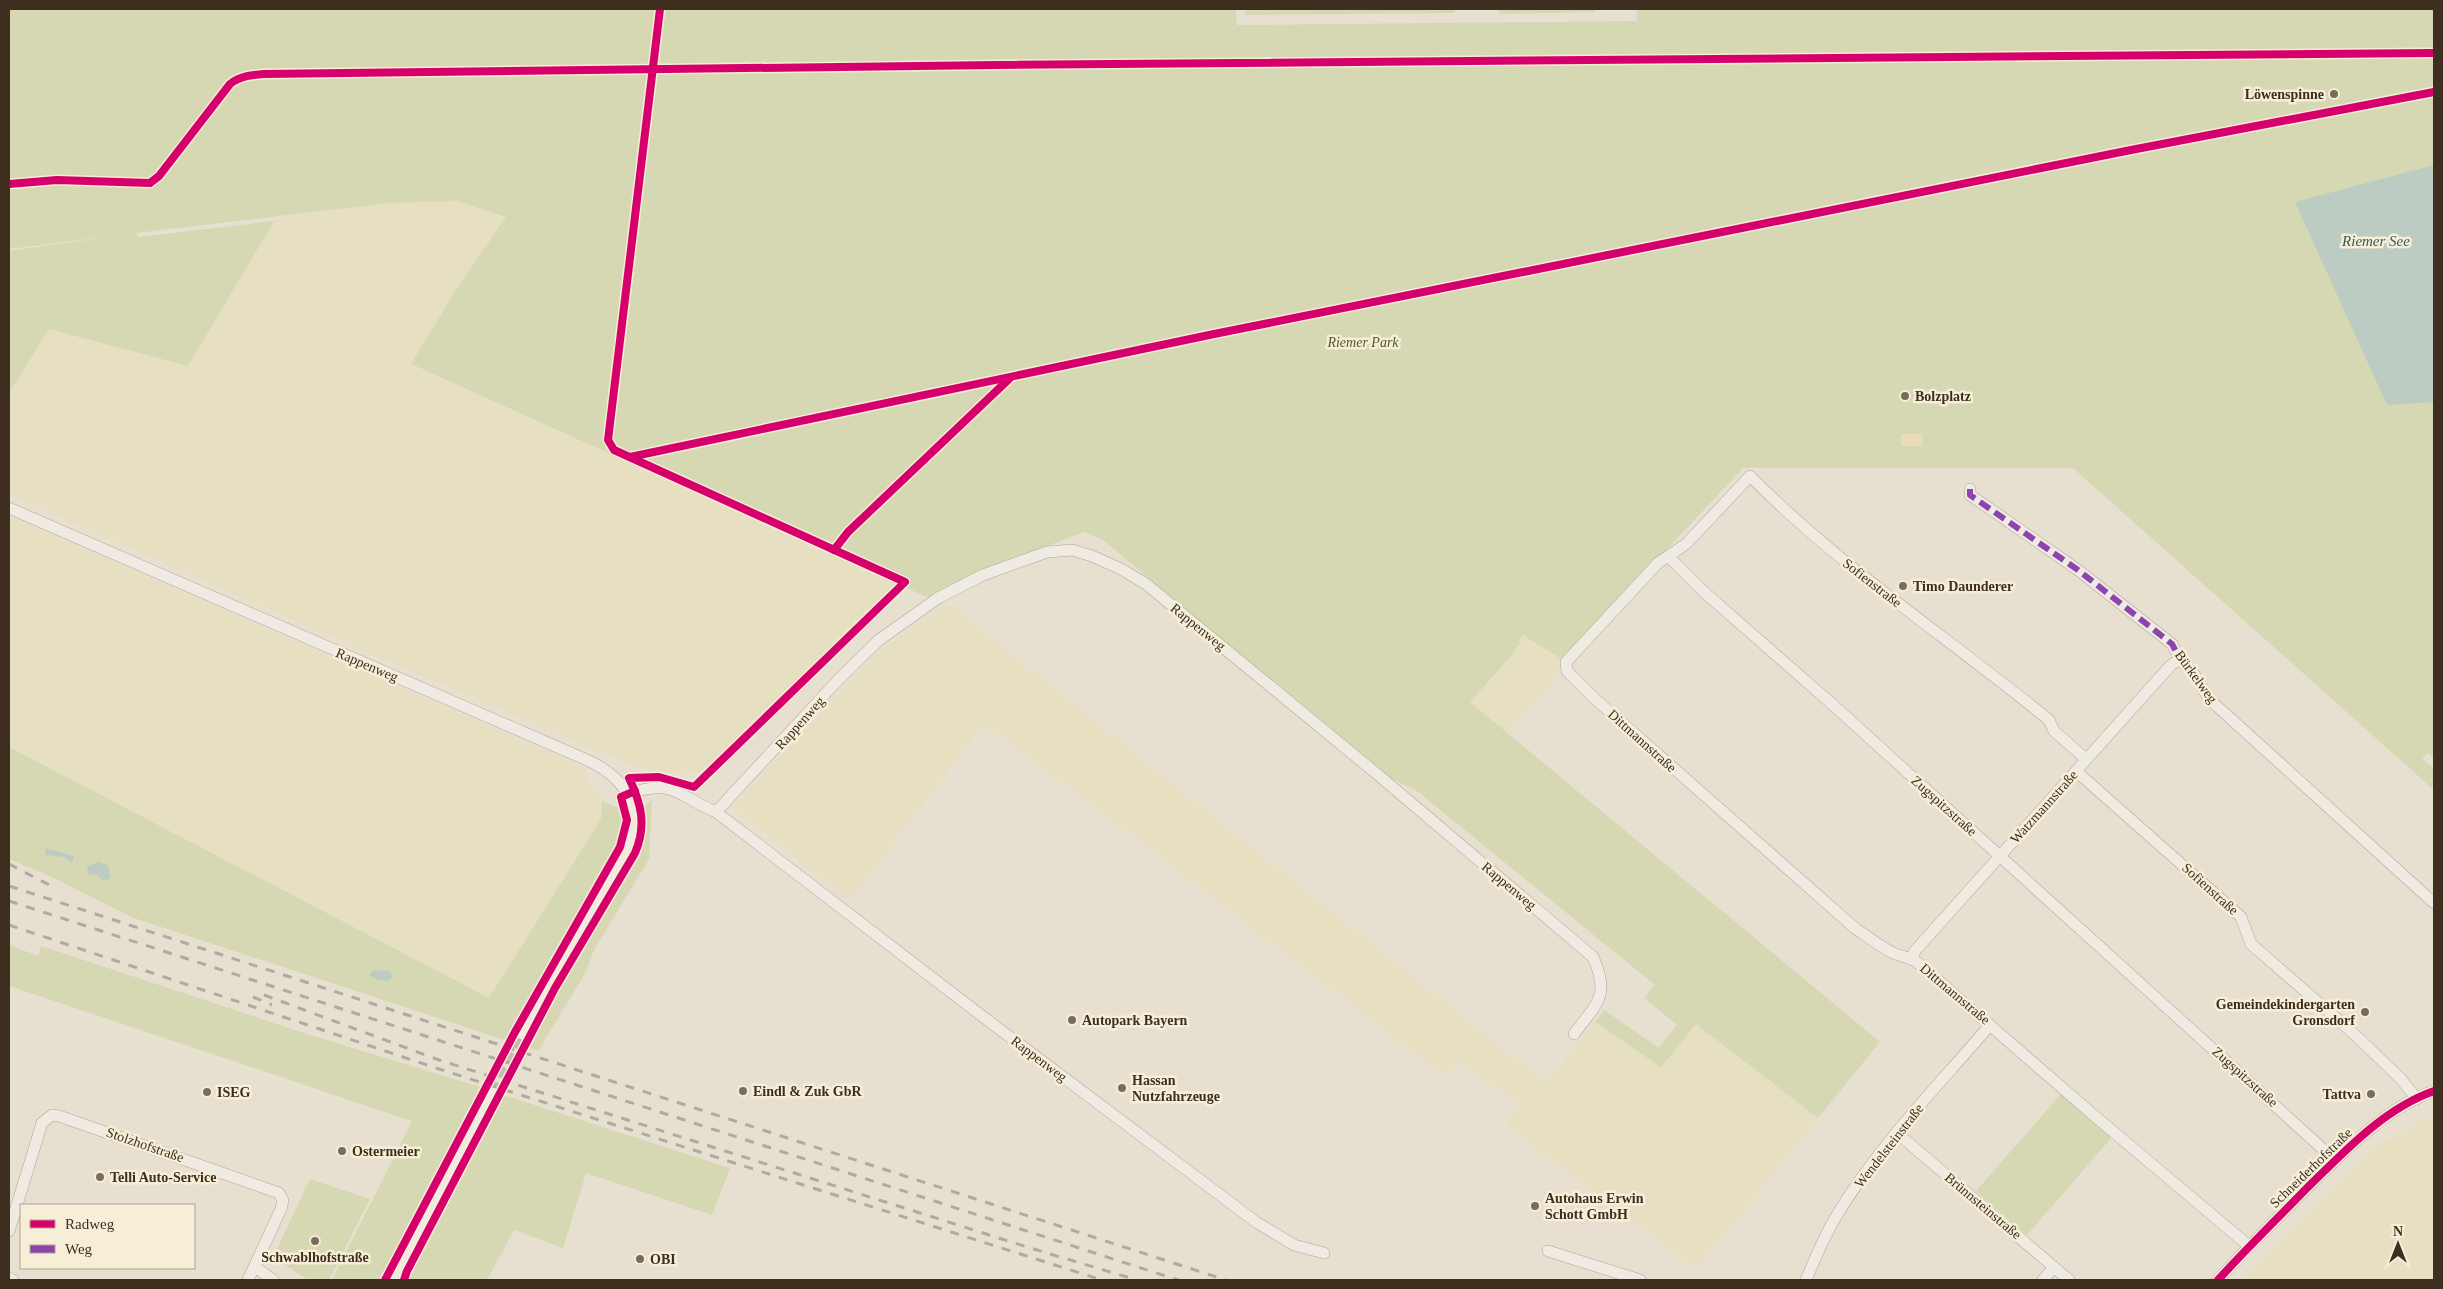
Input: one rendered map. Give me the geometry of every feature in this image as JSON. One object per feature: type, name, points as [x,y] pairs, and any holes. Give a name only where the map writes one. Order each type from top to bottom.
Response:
[{"type":"street","name":"Sofienstraße","points":[[1669,557],[1686,544],[1750,476],[1843,561],[1990,672],[2049,720],[2054,731],[2086,759]]},
{"type":"street","name":"Bürkelweg","points":[[1970,489],[1970,496],[2078,570],[2172,644],[2180,659],[2194,674],[2209,699],[2434,903]]},
{"type":"street","name":"Rappenweg","points":[[9,508],[587,760],[611,773],[627,794],[653,786],[665,787],[678,791],[716,812],[986,1019],[1256,1222],[1294,1245],[1324,1253]]},
{"type":"street","name":"Rappenweg","points":[[716,812],[839,679],[879,640],[938,598],[983,575],[1047,552],[1072,550],[1092,556],[1121,569],[1146,584],[1384,780],[1593,957],[1599,970],[1600,1001],[1574,1034]]},
{"type":"street","name":"Dittmannstraße","points":[[1669,557],[1658,563],[1566,662],[1567,671],[1605,709],[1856,929],[1891,952],[1913,959],[2097,1118],[2250,1246]]},
{"type":"street","name":"Zugspitzstraße","points":[[1669,557],[1704,592],[1832,704],[2335,1160]]},
{"type":"street","name":"Watzmannstraße","points":[[1913,959],[1914,952],[2171,665],[2180,659]]},
{"type":"street","name":"Sofienstraße","points":[[2076,771],[2241,917],[2251,944],[2359,1038],[2400,1078],[2417,1099]]},
{"type":"street","points":[[522,1034],[575,936],[627,850],[631,840],[634,817],[627,794]]},
{"type":"street","name":"Wendelsteinstraße","points":[[1806,1280],[1837,1216],[1896,1133],[1990,1025]]},
{"type":"street","name":"Schneiderhofstraße","points":[[2218,1280],[2335,1160],[2385,1118],[2434,1091]]},
{"type":"street","points":[[394,1280],[492,1092]]},
{"type":"street","name":"Stolzhofstraße","points":[[9,1231],[42,1123],[52,1115],[59,1116],[279,1193],[283,1201],[281,1209],[248,1280]]},
{"type":"street","name":"Brünnsteinstraße","points":[[1896,1133],[2069,1280]]},
{"type":"street","points":[[1548,1251],[1640,1280]]},
{"type":"street","points":[[255,1267],[273,1280]]},
{"type":"street","points":[[2043,1280],[2054,1267]]},
{"type":"street","points":[[9,1278],[13,1280]]},
{"type":"shaded area","points":[[457,201],[507,217],[456,290],[411,365],[893,581],[893,589],[703,772],[687,774],[635,767],[256,604],[9,494],[9,394],[49,329],[188,365],[276,218],[389,203]]},
{"type":"shaded area","points":[[9,516],[585,768],[587,780],[599,793],[602,801],[601,819],[489,998],[9,747]]},
{"type":"shaded area","points":[[949,604],[1546,1083],[1595,1022],[1661,1066],[1696,1024],[1818,1118],[1696,1269],[1505,1124],[1521,1105],[1458,1061],[1443,1075],[1081,796],[984,724],[850,901],[733,808],[882,648]]},
{"type":"shaded area","points":[[1523,635],[1563,660],[1559,675],[1505,733],[1463,696]]},
{"type":"shaded area","points":[[2434,1113],[2434,1280],[2242,1280],[2345,1176],[2383,1143]]},
{"type":"green space","name":"Riemer Park","points":[[9,9],[1236,9],[1237,25],[1637,21],[1637,9],[2434,9],[2434,759],[2428,753],[2422,758],[2434,769],[2434,790],[2073,468],[1743,468],[1563,660],[1523,635],[1518,640],[1520,643],[1510,657],[1470,702],[1880,1042],[1818,1118],[1696,1024],[1661,1067],[1595,1022],[1604,1010],[1659,1048],[1677,1025],[1644,998],[1655,985],[1417,791],[1386,776],[1103,540],[1084,532],[981,571],[929,598],[411,364],[456,290],[506,217],[457,201],[389,203],[136,233],[139,237],[274,221],[188,366],[49,329],[9,393],[9,251],[129,234],[9,249]]},
{"type":"green space","points":[[1245,9],[1455,9],[1455,13],[1245,15]]},
{"type":"green space","points":[[1499,9],[1594,9],[1594,12],[1499,14]]},
{"type":"green space","points":[[9,747],[489,998],[601,819],[602,801],[624,810],[625,829],[620,847],[568,932],[512,1034],[530,1040],[582,946],[637,855],[645,826],[644,808],[652,799],[649,859],[594,950],[586,972],[538,1051],[134,918],[52,877],[9,859]]},
{"type":"green space","points":[[9,945],[38,956],[41,946],[301,1032],[483,1088],[380,1280],[332,1280],[412,1121],[9,986]]},
{"type":"green space","points":[[2061,1094],[2112,1137],[2027,1235],[1976,1191]]},
{"type":"green space","points":[[503,1095],[730,1168],[712,1215],[586,1173],[563,1248],[514,1230],[487,1280],[409,1280],[413,1266]]},
{"type":"green space","name":"Schwablhofstraße","points":[[310,1179],[370,1199],[329,1280],[308,1280],[277,1260],[275,1253]]},
{"type":"sand","points":[[1901,434],[1922,434],[1922,446],[1901,446]]},
{"type":"water","name":"Riemer See","points":[[2434,165],[2434,402],[2387,405],[2295,202]]},
{"type":"water","points":[[45,848],[74,856],[72,863],[64,857],[46,855]]},
{"type":"water","points":[[99,862],[108,866],[111,878],[104,881],[97,875],[87,874],[88,866]]},
{"type":"water","points":[[374,970],[389,971],[393,977],[388,981],[378,980],[369,975]]},
{"type":"tunnel","points":[[492,1092],[522,1034]]},
{"type":"railway","points":[[9,864],[57,889]]},
{"type":"railway","points":[[9,886],[1226,1280]]},
{"type":"railway","points":[[9,901],[1178,1280]]},
{"type":"railway","points":[[9,925],[436,1068],[1102,1280]]},
{"type":"railway","points":[[264,995],[439,1060],[1027,1247],[1137,1280]]},
{"type":"railway","points":[[253,997],[272,1005]]},
{"type":"marked path","points":[[1970,489],[1970,495],[2078,570],[2172,644],[2180,659]]},
{"type":"cycle path","points":[[404,1280],[555,988],[635,853],[639,843],[642,824],[637,796],[629,778],[659,777],[694,787],[905,582],[614,450],[608,440],[660,9]]},
{"type":"cycle path","points":[[9,184],[57,180],[150,183],[159,176],[230,84],[250,75],[264,74],[996,65],[2434,53]]},
{"type":"cycle path","points":[[630,457],[1214,334],[2131,150],[2434,92]]},
{"type":"cycle path","points":[[834,550],[848,532],[1009,379]]},
{"type":"cycle path","points":[[385,1280],[515,1032],[620,847],[627,820],[621,797],[635,791]]},
{"type":"cycle path","points":[[2218,1280],[2305,1190],[2365,1133],[2398,1109],[2434,1091]]},
{"type":"place","name":"Löwenspinne","points":[[2334,94]]},
{"type":"place","name":"Bolzplatz","points":[[1905,396]]},
{"type":"place","name":"Timo Daunderer","points":[[1903,586]]},
{"type":"place","name":"Gemeindekindergarten Gronsdorf","points":[[2365,1012]]},
{"type":"place","name":"Autopark Bayern","points":[[1072,1020]]},
{"type":"place","name":"Hassan Nutzfahrzeuge","points":[[1122,1088]]},
{"type":"place","name":"Eindl & Zuk GbR","points":[[743,1091]]},
{"type":"place","name":"ISEG","points":[[207,1092]]},
{"type":"place","name":"Tattva","points":[[2371,1094]]},
{"type":"place","name":"Ostermeier","points":[[342,1151]]},
{"type":"place","name":"Telli Auto-Service","points":[[100,1177]]},
{"type":"place","name":"Autohaus Erwin Schott GmbH","points":[[1535,1206]]},
{"type":"place","name":"Schwablhofstraße","points":[[315,1241]]},
{"type":"place","name":"OBI","points":[[640,1259]]}]
